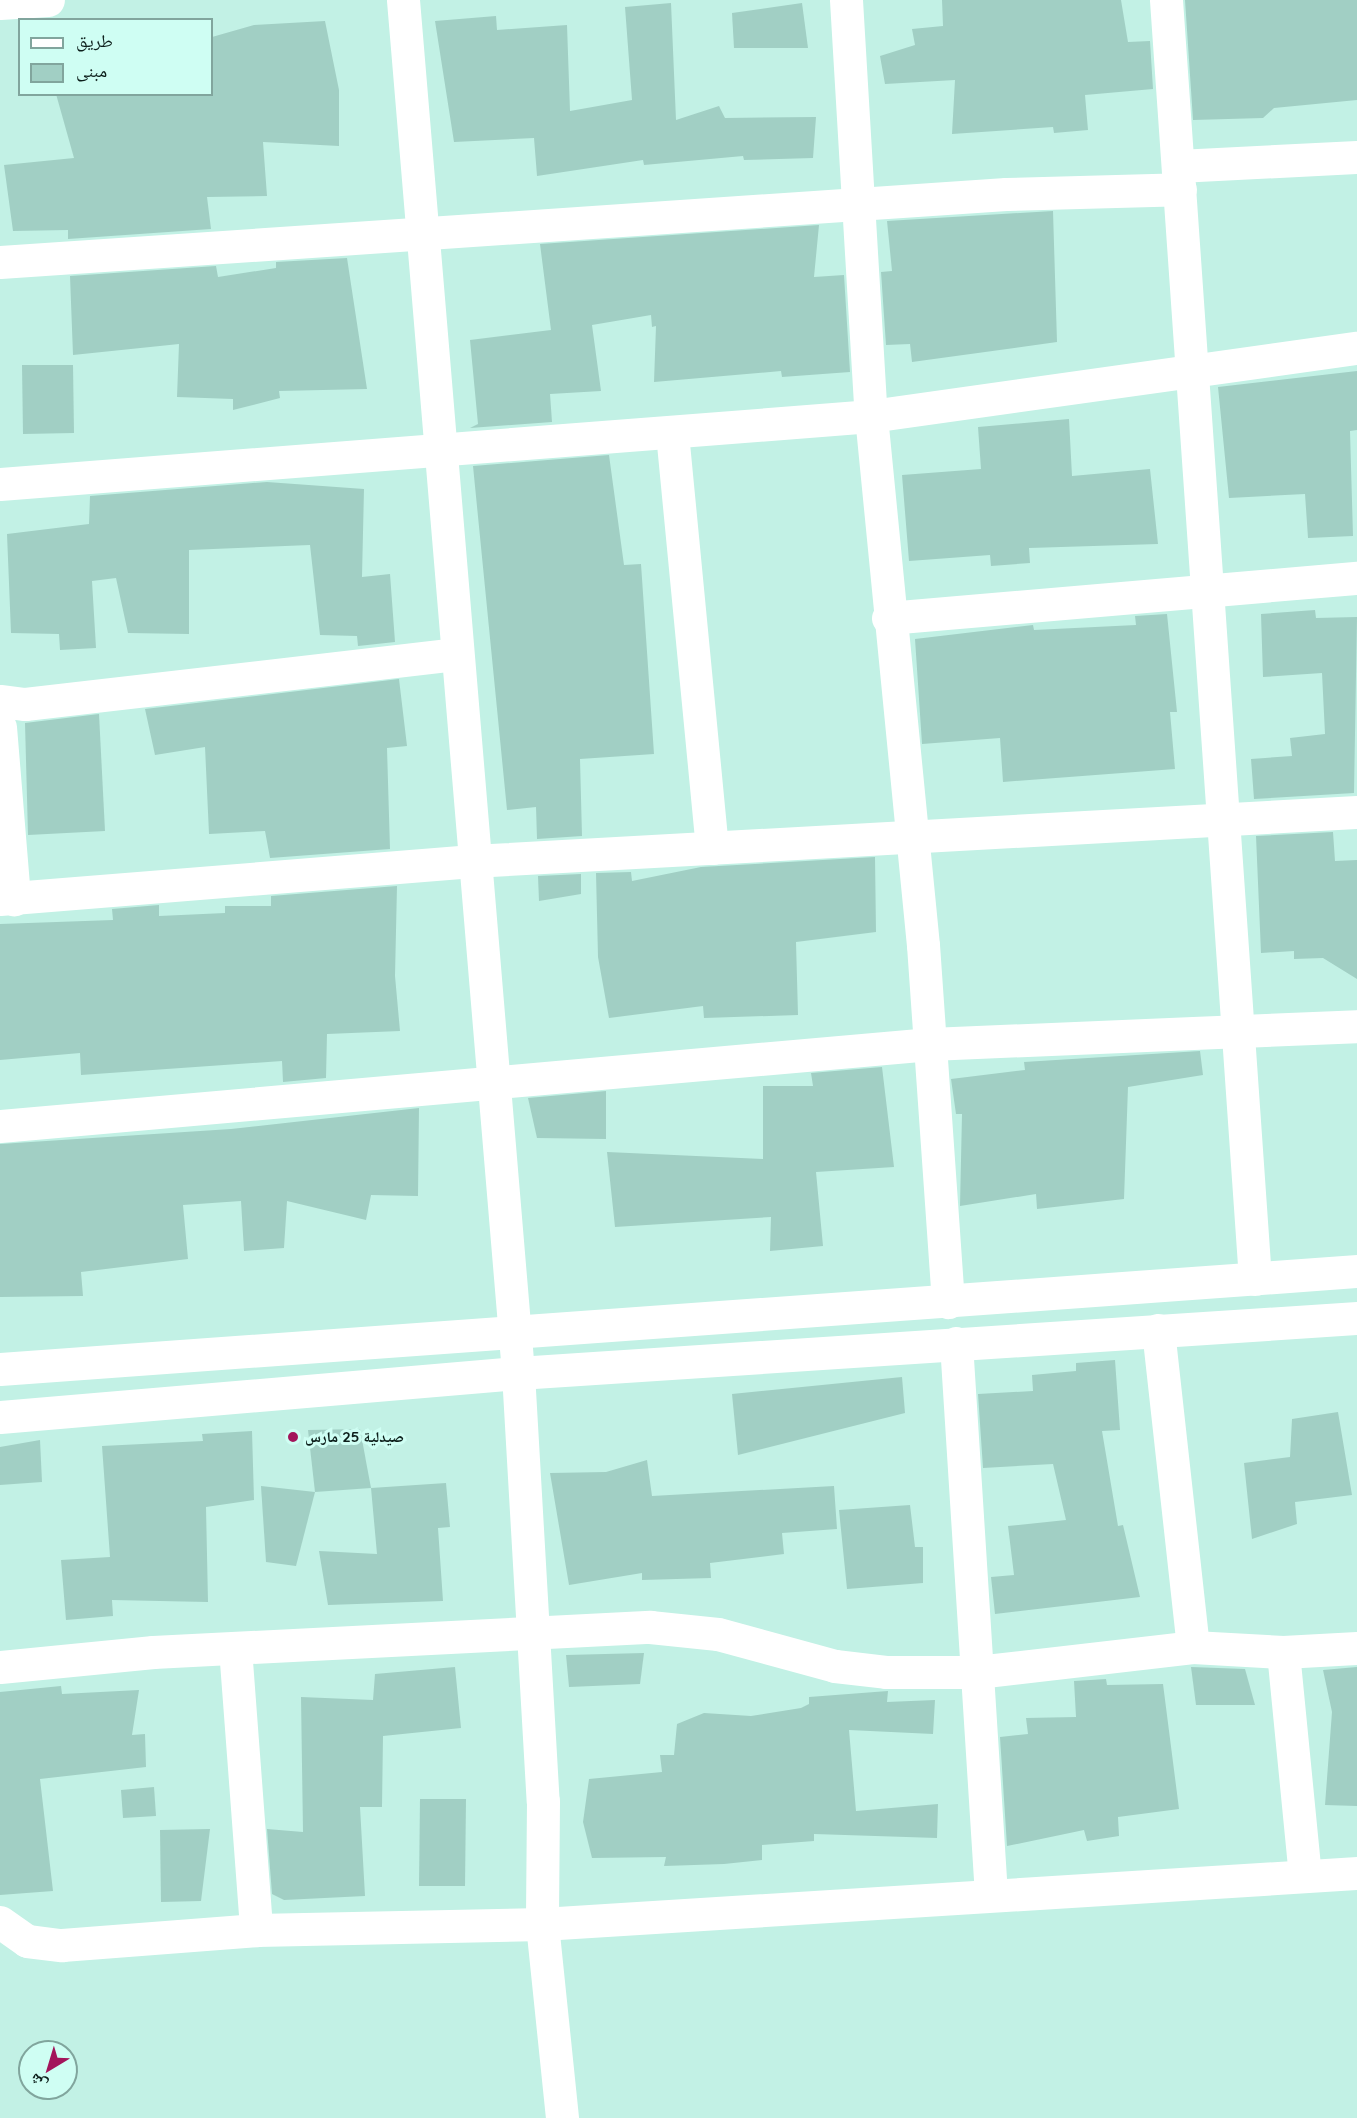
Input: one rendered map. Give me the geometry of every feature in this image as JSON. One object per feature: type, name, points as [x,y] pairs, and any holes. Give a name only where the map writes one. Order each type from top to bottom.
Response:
[{"type":"street","points":[[0,3],[48,0]]},
{"type":"street","points":[[403,0],[472,861],[515,1329],[536,1635],[542,1924],[562,2118]]},
{"type":"street","points":[[846,0],[871,416],[888,618],[912,838],[930,1044],[948,1302]]},
{"type":"street","points":[[1167,0],[1194,372],[1220,821],[1255,1279]]},
{"type":"street","points":[[0,262],[421,231],[858,206],[1179,178],[1357,157]]},
{"type":"street","points":[[0,484],[438,453],[871,416],[1357,348]]},
{"type":"street","points":[[672,433],[712,848]]},
{"type":"street","points":[[888,618],[1357,578]]},
{"type":"street","points":[[0,701],[25,704],[455,654]]},
{"type":"street","points":[[0,727],[7,899],[472,861],[1357,812]]},
{"type":"street","points":[[0,1126],[492,1080],[930,1044],[1235,1033],[1357,1026]]},
{"type":"street","points":[[0,1369],[515,1329],[948,1302],[1357,1272]]},
{"type":"street","points":[[0,1417],[518,1373],[1357,1318]]},
{"type":"street","points":[[1158,1330],[1192,1647]]},
{"type":"street","points":[[956,1343],[991,1894]]},
{"type":"street","points":[[0,1667],[236,1648],[536,1635],[650,1627],[718,1634],[835,1666],[977,1672],[1192,1647],[1283,1652],[1357,1648]]},
{"type":"street","points":[[236,1648],[256,1930]]},
{"type":"street","points":[[1283,1652],[1305,1876]]},
{"type":"street","points":[[0,1922],[27,1941],[62,1946],[256,1930],[542,1924],[991,1894],[1357,1873]]},
{"type":"building","points":[[942,0],[1121,0],[1128,42],[1150,41],[1153,89],[1085,95],[1088,130],[1054,133],[1053,127],[952,134],[955,80],[885,84],[880,56],[915,45],[912,29],[943,26]]},
{"type":"building","points":[[1185,0],[1357,0],[1357,100],[1274,108],[1263,118],[1193,120]]},
{"type":"building","points":[[671,3],[676,120],[719,106],[725,118],[816,117],[813,158],[744,160],[743,156],[644,165],[643,160],[537,176],[534,138],[454,142],[435,21],[496,16],[497,30],[567,25],[570,111],[632,100],[625,7]]},
{"type":"building","points":[[802,3],[808,48],[734,48],[732,13]]},
{"type":"building","points":[[325,21],[339,90],[339,146],[263,142],[267,196],[207,197],[211,229],[68,239],[68,230],[13,231],[4,165],[74,158],[57,96],[213,96],[213,37],[254,25]]},
{"type":"building","points":[[1053,211],[1057,342],[912,362],[910,344],[886,345],[881,272],[892,271],[887,221]]},
{"type":"building","points":[[819,225],[814,277],[844,275],[850,372],[782,377],[781,371],[654,382],[656,326],[652,327],[651,315],[592,325],[601,391],[550,394],[552,422],[470,428],[478,424],[470,340],[551,330],[540,244]]},
{"type":"building","points":[[347,258],[367,389],[279,391],[280,398],[233,410],[233,399],[177,397],[179,344],[73,355],[70,276],[216,266],[218,277],[276,268],[276,262]]},
{"type":"building","points":[[22,365],[73,365],[74,433],[23,434]]},
{"type":"building","points":[[1357,371],[1357,430],[1350,431],[1353,536],[1308,538],[1305,494],[1229,498],[1218,387]]},
{"type":"building","points":[[1069,419],[1072,476],[1150,469],[1158,544],[1029,548],[1030,563],[991,566],[990,555],[909,561],[902,475],[981,469],[978,427]]},
{"type":"building","points":[[609,455],[624,565],[641,564],[654,754],[580,759],[582,836],[537,839],[536,807],[507,810],[473,466]]},
{"type":"building","points":[[267,482],[364,489],[362,577],[390,574],[395,642],[358,646],[357,636],[320,635],[310,545],[189,550],[189,634],[128,633],[116,578],[92,581],[96,648],[60,650],[59,634],[11,633],[7,534],[89,524],[90,496]]},
{"type":"building","points":[[1315,610],[1316,618],[1357,617],[1354,793],[1254,799],[1251,759],[1292,756],[1290,738],[1325,734],[1322,673],[1263,677],[1261,614]]},
{"type":"building","points":[[1167,614],[1177,712],[1170,712],[1175,769],[1003,782],[1000,738],[922,744],[915,639],[1033,625],[1034,630],[1136,625],[1135,616]]},
{"type":"building","points":[[399,679],[407,746],[387,748],[390,849],[270,858],[265,831],[209,834],[205,747],[155,755],[145,709]]},
{"type":"building","points":[[99,714],[105,831],[28,835],[25,723]]},
{"type":"building","points":[[1333,832],[1335,861],[1357,860],[1357,979],[1323,958],[1294,959],[1294,951],[1261,953],[1256,836]]},
{"type":"building","points":[[875,857],[876,932],[796,942],[798,1015],[704,1018],[703,1006],[609,1018],[598,957],[596,873],[631,872],[632,881],[701,867]]},
{"type":"building","points":[[581,874],[581,894],[539,901],[538,876]]},
{"type":"building","points":[[397,886],[395,976],[400,1031],[327,1034],[326,1078],[283,1082],[282,1061],[81,1075],[80,1053],[0,1060],[0,924],[113,920],[112,909],[159,905],[159,916],[225,913],[225,906],[271,906],[271,896]]},
{"type":"building","points":[[1200,1051],[1203,1075],[1128,1087],[1124,1199],[1037,1209],[1036,1194],[960,1206],[962,1114],[956,1114],[951,1079],[1025,1070],[1024,1062]]},
{"type":"building","points":[[882,1067],[894,1167],[816,1172],[823,1246],[770,1251],[771,1217],[615,1227],[607,1152],[763,1159],[763,1086],[813,1086],[811,1073]]},
{"type":"building","points":[[606,1091],[606,1139],[537,1138],[528,1098]]},
{"type":"building","points":[[419,1108],[418,1196],[371,1195],[366,1220],[287,1201],[284,1248],[244,1251],[241,1201],[183,1205],[188,1259],[81,1272],[83,1296],[0,1297],[0,1144],[231,1129]]},
{"type":"building","points":[[1115,1360],[1120,1430],[1102,1431],[1118,1526],[1123,1525],[1140,1597],[995,1614],[991,1577],[1014,1575],[1008,1526],[1066,1520],[1053,1464],[983,1468],[978,1394],[1033,1391],[1032,1375],[1076,1371],[1076,1363]]},
{"type":"building","points":[[902,1377],[905,1413],[738,1455],[732,1394]]},
{"type":"building","points":[[1338,1412],[1352,1495],[1295,1502],[1297,1524],[1252,1539],[1244,1463],[1290,1457],[1292,1419]]},
{"type":"building","points":[[360,1429],[371,1488],[315,1492],[308,1430]]},
{"type":"building","points":[[252,1431],[254,1500],[206,1507],[208,1602],[112,1600],[113,1616],[66,1620],[61,1560],[110,1557],[102,1446],[203,1441],[202,1434]]},
{"type":"building","points":[[40,1440],[42,1482],[0,1485],[0,1447]]},
{"type":"building","points":[[647,1460],[652,1496],[834,1486],[837,1529],[782,1533],[784,1554],[710,1563],[711,1578],[642,1580],[642,1573],[569,1585],[550,1473],[606,1472]]},
{"type":"building","points":[[446,1483],[450,1527],[438,1528],[443,1601],[328,1605],[319,1551],[377,1554],[371,1488]]},
{"type":"building","points":[[261,1486],[315,1492],[296,1566],[266,1562]]},
{"type":"building","points":[[910,1505],[915,1547],[923,1547],[923,1583],[847,1589],[839,1510]]},
{"type":"building","points":[[644,1653],[640,1684],[569,1687],[566,1655]]},
{"type":"building","points":[[455,1667],[461,1728],[383,1736],[382,1807],[360,1807],[365,1896],[284,1900],[272,1894],[267,1829],[303,1832],[301,1697],[373,1700],[375,1674]]},
{"type":"building","points":[[1191,1667],[1245,1669],[1255,1705],[1196,1705]]},
{"type":"building","points":[[1357,1667],[1357,1806],[1325,1805],[1332,1712],[1323,1670]]},
{"type":"building","points":[[1106,1679],[1107,1685],[1163,1684],[1179,1809],[1118,1817],[1119,1836],[1087,1841],[1084,1830],[1007,1846],[1000,1737],[1028,1734],[1026,1718],[1076,1717],[1074,1681]]},
{"type":"building","points":[[61,1686],[62,1694],[139,1690],[132,1735],[145,1734],[146,1767],[40,1779],[53,1891],[0,1895],[0,1692]]},
{"type":"building","points":[[888,1691],[887,1702],[935,1700],[933,1734],[849,1730],[856,1811],[938,1804],[937,1838],[814,1834],[814,1841],[762,1845],[762,1860],[724,1864],[664,1866],[666,1857],[592,1858],[583,1822],[589,1779],[662,1772],[660,1755],[674,1755],[677,1724],[704,1713],[751,1716],[801,1708],[809,1704],[809,1697]]},
{"type":"building","points":[[154,1787],[156,1816],[123,1818],[121,1790]]},
{"type":"building","points":[[420,1799],[466,1799],[465,1886],[419,1886]]},
{"type":"building","points":[[210,1829],[201,1901],[161,1902],[160,1830]]},
{"type":"place","name":"صيدلية 25 مارس","points":[[293,1437]]}]
